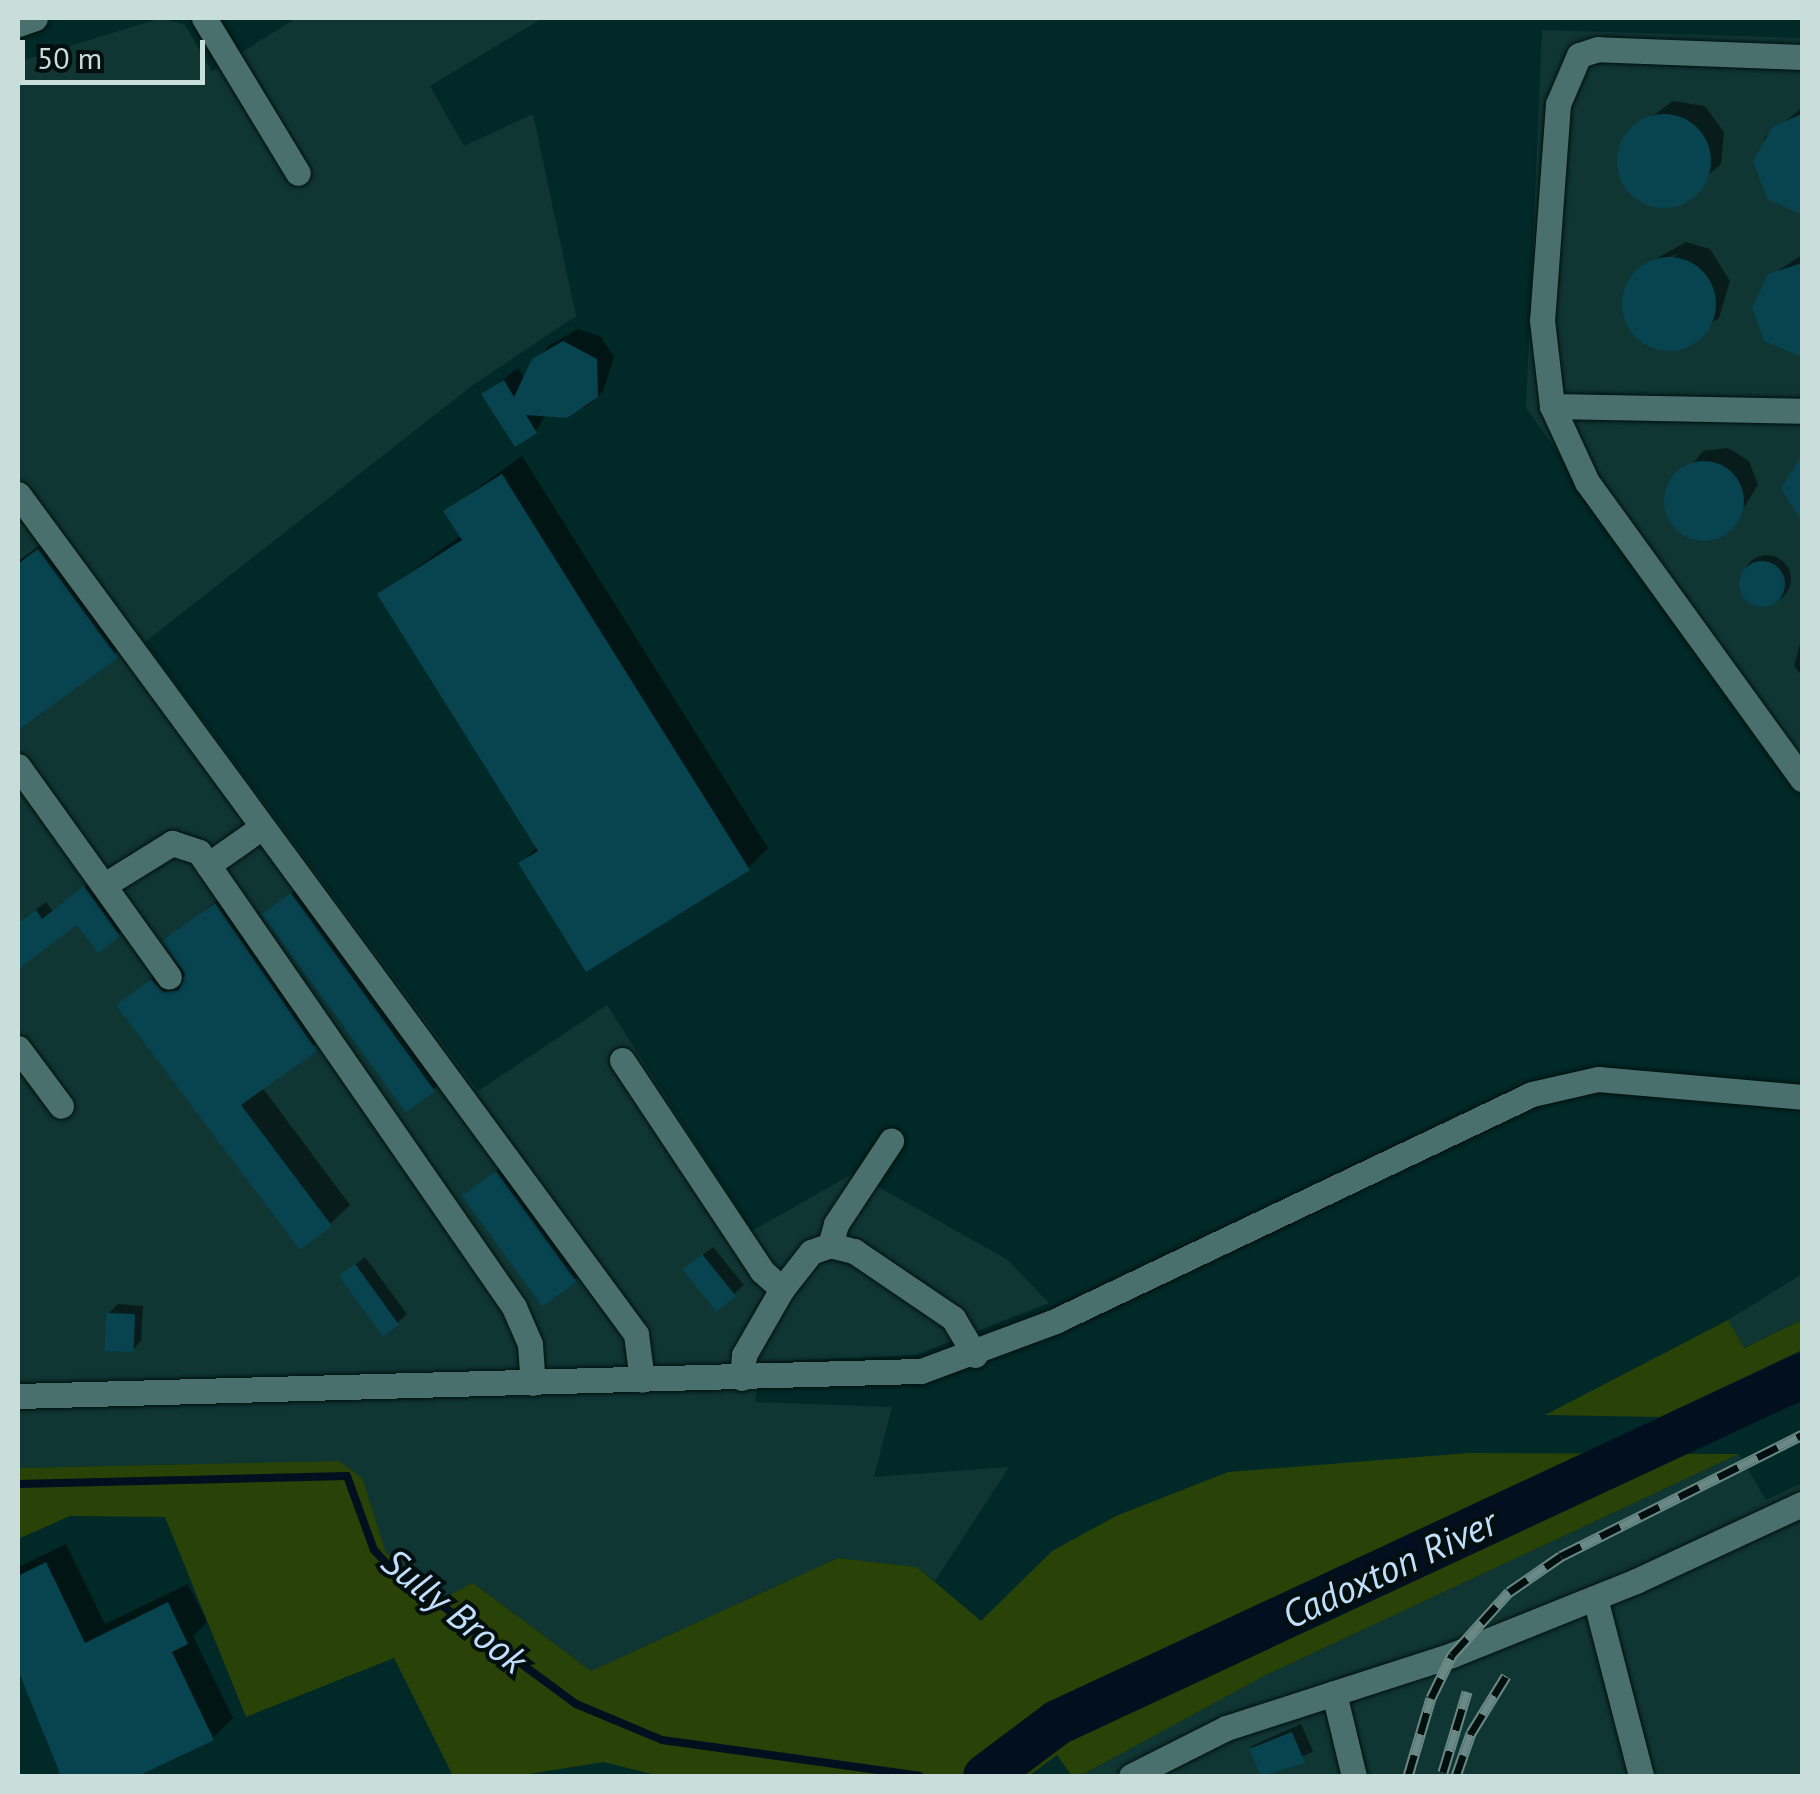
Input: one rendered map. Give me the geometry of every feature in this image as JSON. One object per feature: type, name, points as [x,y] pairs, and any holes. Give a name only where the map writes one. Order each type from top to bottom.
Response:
[{"type":"street","points":[[18,24],[36,18]]},
{"type":"street","points":[[204,18],[298,173]]},
{"type":"street","points":[[1802,57],[1598,50],[1579,55],[1558,104],[1542,320],[1552,406],[1588,482],[1802,779]]},
{"type":"street","points":[[1552,406],[1802,411]]},
{"type":"street","points":[[18,494],[636,1334],[642,1380]]},
{"type":"street","points":[[18,766],[169,977]]},
{"type":"street","points":[[208,864],[262,827]]},
{"type":"street","points":[[106,884],[172,843],[192,846],[208,864],[514,1307],[530,1344],[533,1383]]},
{"type":"street","points":[[18,1048],[61,1106]]},
{"type":"street","points":[[622,1060],[762,1270],[782,1289]]},
{"type":"street","points":[[18,1396],[921,1371],[975,1356],[1532,1094],[1598,1079],[1802,1097]]},
{"type":"street","points":[[830,1244],[836,1224],[891,1141]]},
{"type":"street","points":[[742,1378],[744,1354],[782,1289],[811,1252],[830,1244],[854,1251],[953,1318],[975,1356]]},
{"type":"street","points":[[1131,1776],[1226,1728],[1595,1598],[1802,1504]]},
{"type":"street","points":[[1595,1598],[1641,1776]]},
{"type":"street","points":[[1334,1693],[1354,1776]]},
{"type":"shaded area","points":[[161,18],[185,25],[212,71],[296,18],[543,18],[430,86],[464,146],[533,114],[576,316],[473,385],[145,642],[478,1091],[607,1005],[752,1231],[854,1173],[1008,1260],[1049,1303],[916,1355],[761,1362],[755,1402],[892,1407],[874,1477],[1009,1467],[935,1581],[917,1567],[838,1558],[591,1671],[473,1583],[446,1598],[385,1553],[339,1461],[18,1468],[18,62]]},
{"type":"shaded area","points":[[1542,30],[1802,38],[1802,794],[1526,408]]},
{"type":"shaded area","points":[[1802,1274],[1802,1320],[1743,1348],[1728,1320]]},
{"type":"shaded area","points":[[1739,1454],[1766,1500],[1802,1483],[1802,1776],[1080,1776],[1264,1676]]},
{"type":"green space","points":[[1728,1320],[1744,1348],[1802,1320],[1802,1350],[1660,1417],[1545,1415]]},
{"type":"green space","points":[[1468,1453],[1739,1454],[1264,1676],[1080,1776],[1072,1776],[1057,1755],[1029,1776],[660,1776],[603,1762],[517,1776],[453,1776],[394,1658],[246,1717],[165,1517],[70,1516],[18,1539],[18,1468],[339,1461],[362,1478],[386,1553],[446,1597],[473,1583],[591,1671],[838,1558],[917,1567],[981,1621],[1052,1551],[1116,1516],[1228,1472]]},
{"type":"building","points":[[1664,114],[1682,117],[1697,128],[1708,143],[1708,179],[1697,194],[1682,205],[1664,208],[1646,205],[1631,194],[1620,179],[1617,161],[1620,143],[1631,128],[1646,117]]},
{"type":"building","points":[[1802,114],[1802,215],[1767,199],[1753,161],[1773,126]]},
{"type":"building","points":[[1669,257],[1687,260],[1703,270],[1713,286],[1713,322],[1703,338],[1687,348],[1669,351],[1651,348],[1635,338],[1625,322],[1622,304],[1625,286],[1635,270],[1651,260]]},
{"type":"building","points":[[1802,263],[1802,357],[1764,341],[1752,308],[1768,274]]},
{"type":"building","points":[[563,341],[597,359],[598,397],[567,418],[526,415],[537,433],[515,447],[481,394],[504,380],[514,397],[532,359]]},
{"type":"building","points":[[1802,455],[1802,522],[1781,488]]},
{"type":"building","points":[[1704,461],[1719,464],[1732,473],[1741,486],[1741,516],[1732,529],[1719,538],[1704,541],[1689,538],[1676,529],[1667,516],[1664,501],[1667,486],[1676,473],[1689,464]]},
{"type":"building","points":[[502,474],[750,870],[586,972],[518,863],[538,851],[377,594],[462,540],[443,511]]},
{"type":"building","points":[[38,549],[118,658],[18,730],[18,564]]},
{"type":"building","points":[[1762,561],[1778,568],[1785,584],[1778,600],[1762,607],[1746,600],[1739,584],[1746,568]]},
{"type":"building","points":[[84,886],[120,936],[98,953],[77,925],[18,969],[18,923],[36,910],[42,919]]},
{"type":"building","points":[[291,893],[435,1091],[406,1112],[262,914]]},
{"type":"building","points":[[215,903],[317,1051],[241,1105],[332,1226],[300,1250],[116,1005],[151,979],[163,992],[179,990],[185,974],[163,940]]},
{"type":"building","points":[[496,1171],[577,1282],[543,1307],[462,1196]]},
{"type":"building","points":[[702,1254],[736,1296],[717,1312],[683,1270]]},
{"type":"building","points":[[355,1264],[399,1325],[383,1336],[339,1276]]},
{"type":"building","points":[[106,1313],[135,1314],[134,1352],[105,1351]]},
{"type":"building","points":[[46,1562],[85,1643],[168,1602],[188,1644],[172,1652],[214,1740],[138,1776],[61,1776],[18,1670],[18,1576]]},
{"type":"building","points":[[1292,1732],[1305,1763],[1261,1776],[1249,1749]]},
{"type":"waterway","name":"Cadoxton River","points":[[985,1776],[1057,1722],[1802,1375]]},
{"type":"waterway","name":"Sully Brook","points":[[18,1484],[347,1476],[374,1550],[391,1568],[576,1704],[662,1740],[920,1776]]},
{"type":"railway","points":[[1408,1776],[1431,1698],[1452,1655],[1509,1592],[1561,1556],[1802,1435]]},
{"type":"railway","points":[[1456,1776],[1471,1733],[1506,1676]]},
{"type":"railway","points":[[1443,1772],[1467,1692]]}]
